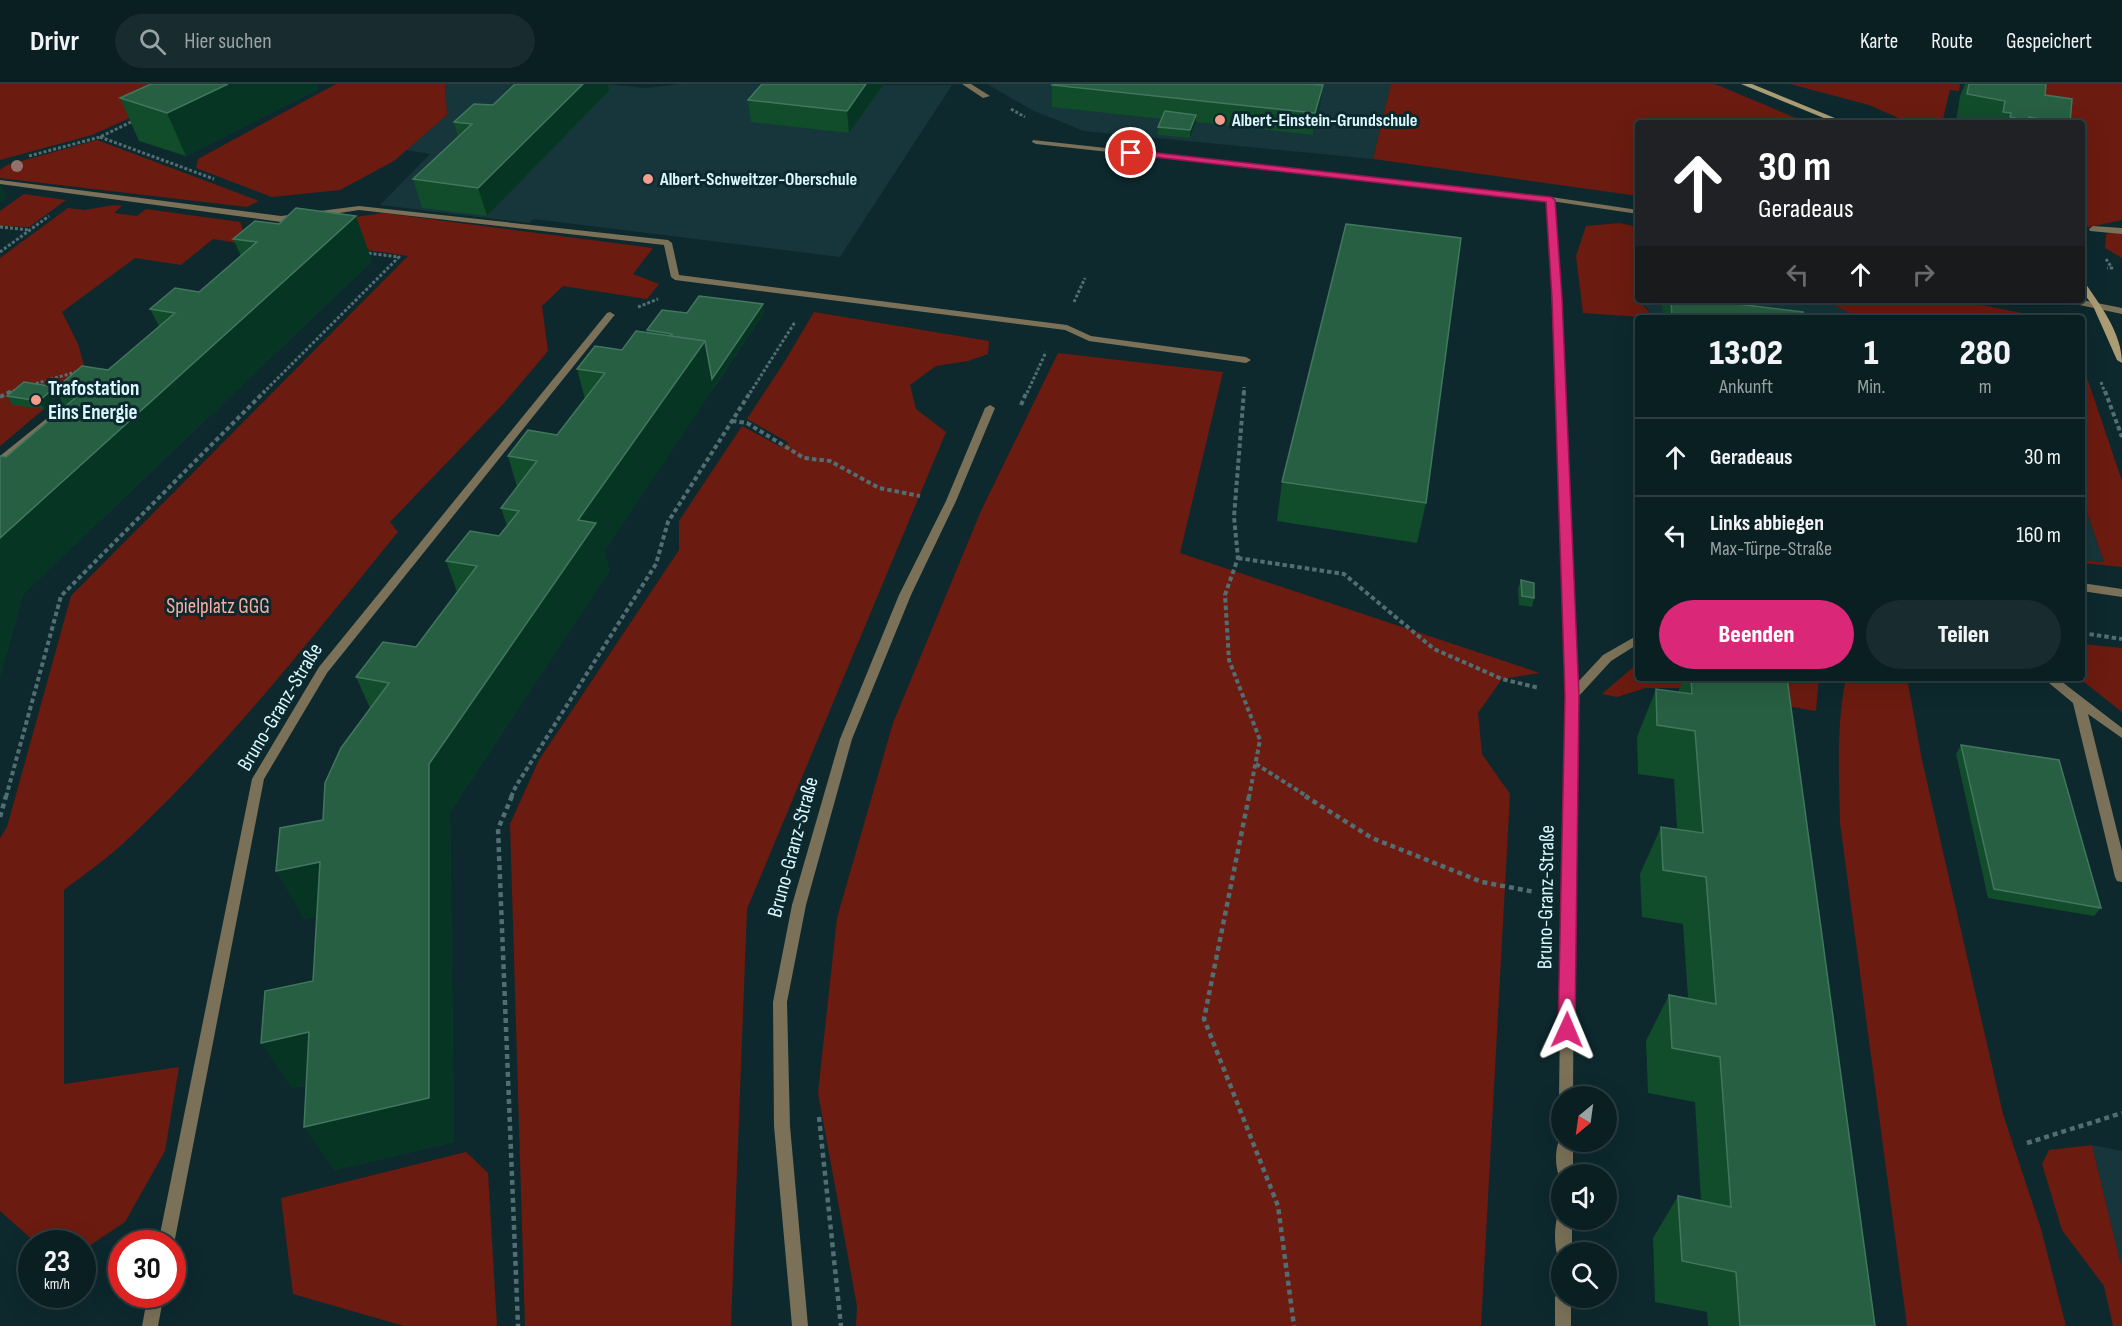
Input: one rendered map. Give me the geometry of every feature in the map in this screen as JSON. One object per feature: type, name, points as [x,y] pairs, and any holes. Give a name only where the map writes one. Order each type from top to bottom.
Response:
[{"type":"street","points":[[966,84],[986,96]]},
{"type":"street","points":[[1745,84],[1836,120]]},
{"type":"street","points":[[1036,142],[1551,200],[1635,212]]},
{"type":"street","points":[[0,182],[281,219],[359,208],[668,243],[675,277],[1067,328],[1089,338],[1246,360]]},
{"type":"street","name":"Bruno-Granz-Straße","points":[[1551,200],[1557,298],[1572,696],[1566,1086]]},
{"type":"street","points":[[2093,229],[2122,231]]},
{"type":"street","points":[[2085,289],[2097,306],[2122,360]]},
{"type":"street","points":[[2084,303],[2122,311]]},
{"type":"street","name":"Bruno-Granz-Straße","points":[[169,1230],[258,779],[323,670],[610,315]]},
{"type":"street","points":[[0,461],[74,399]]},
{"type":"street","name":"Bruno-Granz-Straße","points":[[800,1326],[782,1126],[780,1002],[799,905],[846,739],[905,595],[951,501],[990,408]]},
{"type":"street","points":[[2085,587],[2122,593]]},
{"type":"street","points":[[1572,696],[1606,658],[1635,641]]},
{"type":"street","points":[[2053,681],[2122,734]]},
{"type":"street","points":[[2079,703],[2122,877]]},
{"type":"street","points":[[150,1326],[153,1308]]},
{"type":"street","points":[[1563,1308],[1563,1326]]},
{"type":"path","points":[[1010,108],[1024,116]]},
{"type":"path","points":[[24,157],[99,137],[143,116]]},
{"type":"path","points":[[99,137],[179,166]]},
{"type":"path","points":[[0,252],[81,193]]},
{"type":"path","points":[[0,227],[30,230]]},
{"type":"path","points":[[0,817],[61,596],[399,257],[357,252]]},
{"type":"path","points":[[610,315],[657,301],[675,277]]},
{"type":"path","points":[[518,1326],[498,829],[516,786],[656,564],[668,522],[812,296]]},
{"type":"path","points":[[1016,415],[1045,354]]},
{"type":"path","points":[[1246,360],[1234,517],[1238,558],[1225,595],[1229,660],[1260,740],[1204,1019],[1278,1206],[1294,1326]]},
{"type":"path","points":[[0,397],[14,390],[85,369]]},
{"type":"path","points":[[2099,376],[2122,437]]},
{"type":"path","points":[[732,421],[747,423],[804,458],[830,461],[879,488],[951,501]]},
{"type":"path","points":[[1238,558],[1344,574],[1434,649],[1502,679],[1572,696]]},
{"type":"path","points":[[2085,633],[2122,639]]},
{"type":"path","points":[[1256,763],[1372,838],[1482,882],[1568,898]]},
{"type":"path","points":[[817,1105],[841,1326]]},
{"type":"path","points":[[2027,1143],[2122,1113]]},
{"type":"shaded area","name":"Albert-Schweitzer-Oberschule","points":[[445,84],[607,84],[645,88],[680,84],[952,85],[840,257],[534,219],[529,223],[380,205],[430,154],[406,150],[447,115]]},
{"type":"shaded area","name":"Albert-Einstein-Grundschule","points":[[987,84],[1391,84],[1373,159],[1084,131],[1032,110]]},
{"type":"shaded area","points":[[1642,303],[1831,303],[1853,315],[1652,315]]},
{"type":"shaded area","points":[[2085,507],[2104,562],[2085,560]]},
{"type":"shaded area","points":[[2092,1145],[2122,1151],[2122,1263],[2120,1263]]},
{"type":"green space","points":[[0,84],[188,84],[181,95],[92,135],[0,160]]},
{"type":"green space","points":[[336,84],[445,84],[447,115],[394,161],[340,190],[272,197],[196,168],[198,159]]},
{"type":"green space","points":[[1391,84],[1715,84],[1801,120],[1635,120],[1635,196],[1373,159]]},
{"type":"green space","points":[[1790,84],[1960,84],[1959,91],[1950,90],[1943,120],[1903,120],[1869,105]]},
{"type":"green space","points":[[1983,84],[2122,84],[2122,220],[2089,227],[2085,224],[2085,120],[2054,120]]},
{"type":"green space","points":[[97,140],[259,201],[247,207],[0,178],[0,170],[7,165]]},
{"type":"green space","points":[[24,194],[66,200],[29,227],[0,226],[0,211]]},
{"type":"green space","points":[[114,205],[122,206],[114,213],[137,216],[146,209],[240,222],[246,237],[238,243],[213,239],[181,265],[135,258],[62,312],[78,344],[85,369],[44,409],[0,446],[0,258],[68,208],[85,210]]},
{"type":"green space","name":"Spielplatz GGG","points":[[383,213],[653,248],[633,274],[659,284],[647,299],[563,286],[542,306],[548,351],[504,403],[390,522],[398,532],[236,727],[167,801],[123,843],[64,890],[64,1084],[179,1067],[165,1151],[125,1222],[113,1230],[108,1230],[108,1233],[96,1241],[96,1230],[21,1230],[0,1211],[0,838],[7,827],[71,596],[408,256],[314,242],[321,222]]},
{"type":"green space","points":[[1620,223],[1635,226],[1635,303],[1641,303],[1652,315],[1635,317],[1583,313],[1576,256],[1586,226]]},
{"type":"green space","points":[[2122,230],[2122,258],[2105,248],[2106,234]]},
{"type":"green space","points":[[1831,303],[1972,303],[2031,315],[1853,315]]},
{"type":"green space","points":[[814,312],[989,341],[988,354],[968,361],[936,366],[910,385],[916,409],[946,432],[747,909],[731,1326],[525,1326],[510,824],[539,760],[679,550],[679,521],[742,426],[781,447],[789,443],[747,419]]},
{"type":"green space","points":[[1058,353],[1223,372],[1180,553],[1540,673],[1502,679],[1478,713],[1482,754],[1510,794],[1481,1326],[856,1326],[857,1306],[818,1093],[837,918],[893,723],[981,511]]},
{"type":"green space","points":[[2085,372],[2122,481],[2122,567],[2085,563],[2085,560],[2104,562],[2085,507]]},
{"type":"green space","points":[[2085,644],[2122,648],[2122,712],[2083,681],[2085,681]]},
{"type":"green space","points":[[1635,666],[1635,681],[1819,681],[1816,711],[1681,688],[1646,688],[1617,697],[1602,694]]},
{"type":"green space","points":[[1846,681],[1908,681],[1922,760],[2003,1114],[2041,1229],[2066,1326],[1907,1326],[1840,823],[1839,732]]},
{"type":"green space","points":[[2092,1145],[2122,1263],[2122,1326],[2113,1326],[2104,1286],[2062,1230],[2042,1164],[2049,1150]]},
{"type":"green space","points":[[466,1152],[488,1173],[497,1326],[404,1326],[293,1294],[281,1198]]},
{"type":"building","points":[[151,84],[228,84],[167,113],[120,98]]},
{"type":"building","points":[[515,84],[583,84],[478,188],[413,179],[472,124],[454,122],[474,104],[493,105]]},
{"type":"building","points":[[762,84],[866,84],[847,111],[748,100]]},
{"type":"building","points":[[1053,84],[1311,84],[1323,85],[1315,113]]},
{"type":"building","points":[[1969,84],[2046,84],[2045,95],[2072,99],[2070,120],[2029,117],[2028,120],[2024,120],[2010,117],[2011,113],[2003,112],[2005,101],[1967,94]]},
{"type":"building","points":[[1165,111],[1196,115],[1190,130],[1158,127]]},
{"type":"building","points":[[296,208],[356,216],[0,538],[0,456],[6,457],[81,393],[55,389],[82,366],[108,370],[175,313],[150,309],[175,288],[199,292],[257,242],[233,239],[255,221],[279,224]]},
{"type":"building","points":[[1346,224],[1461,238],[1426,503],[1282,482]]},
{"type":"building","points":[[699,296],[763,304],[712,379],[705,341],[647,330],[662,310],[687,313]]},
{"type":"building","points":[[1671,303],[1730,303],[1803,312],[1804,315],[1672,315]]},
{"type":"building","points":[[636,331],[705,341],[578,520],[596,523],[429,764],[429,1098],[304,1127],[309,1032],[261,1043],[265,991],[313,981],[320,862],[276,871],[280,828],[323,820],[325,783],[341,748],[389,683],[356,677],[383,642],[416,647],[477,566],[446,561],[470,531],[499,536],[519,511],[501,508],[537,461],[508,456],[528,430],[557,435],[605,373],[577,369],[595,346],[622,350]]},
{"type":"building","points":[[24,382],[55,387],[39,401],[7,396]]},
{"type":"building","points":[[1521,580],[1534,583],[1534,598],[1522,596]]},
{"type":"building","points":[[1691,681],[1787,681],[1875,1326],[1740,1326],[1736,1272],[1682,1261],[1678,1196],[1731,1207],[1720,1057],[1672,1048],[1669,995],[1716,1004],[1706,877],[1663,870],[1661,827],[1703,833],[1695,731],[1657,725],[1656,689],[1692,694]]},
{"type":"building","points":[[1961,745],[2059,760],[2101,908],[1994,889]]},
{"type":"place","name":"Albert-Einstein-Grundschule","points":[[1220,120]]},
{"type":"place","name":"Albert-Schweitzer-Oberschule","points":[[648,179]]},
{"type":"place","name":"Trafostation Eins Energie","points":[[36,400]]},
{"type":"route","points":[[1131,153],[1551,200],[1557,298],[1572,696],[1567,1030]]}]
